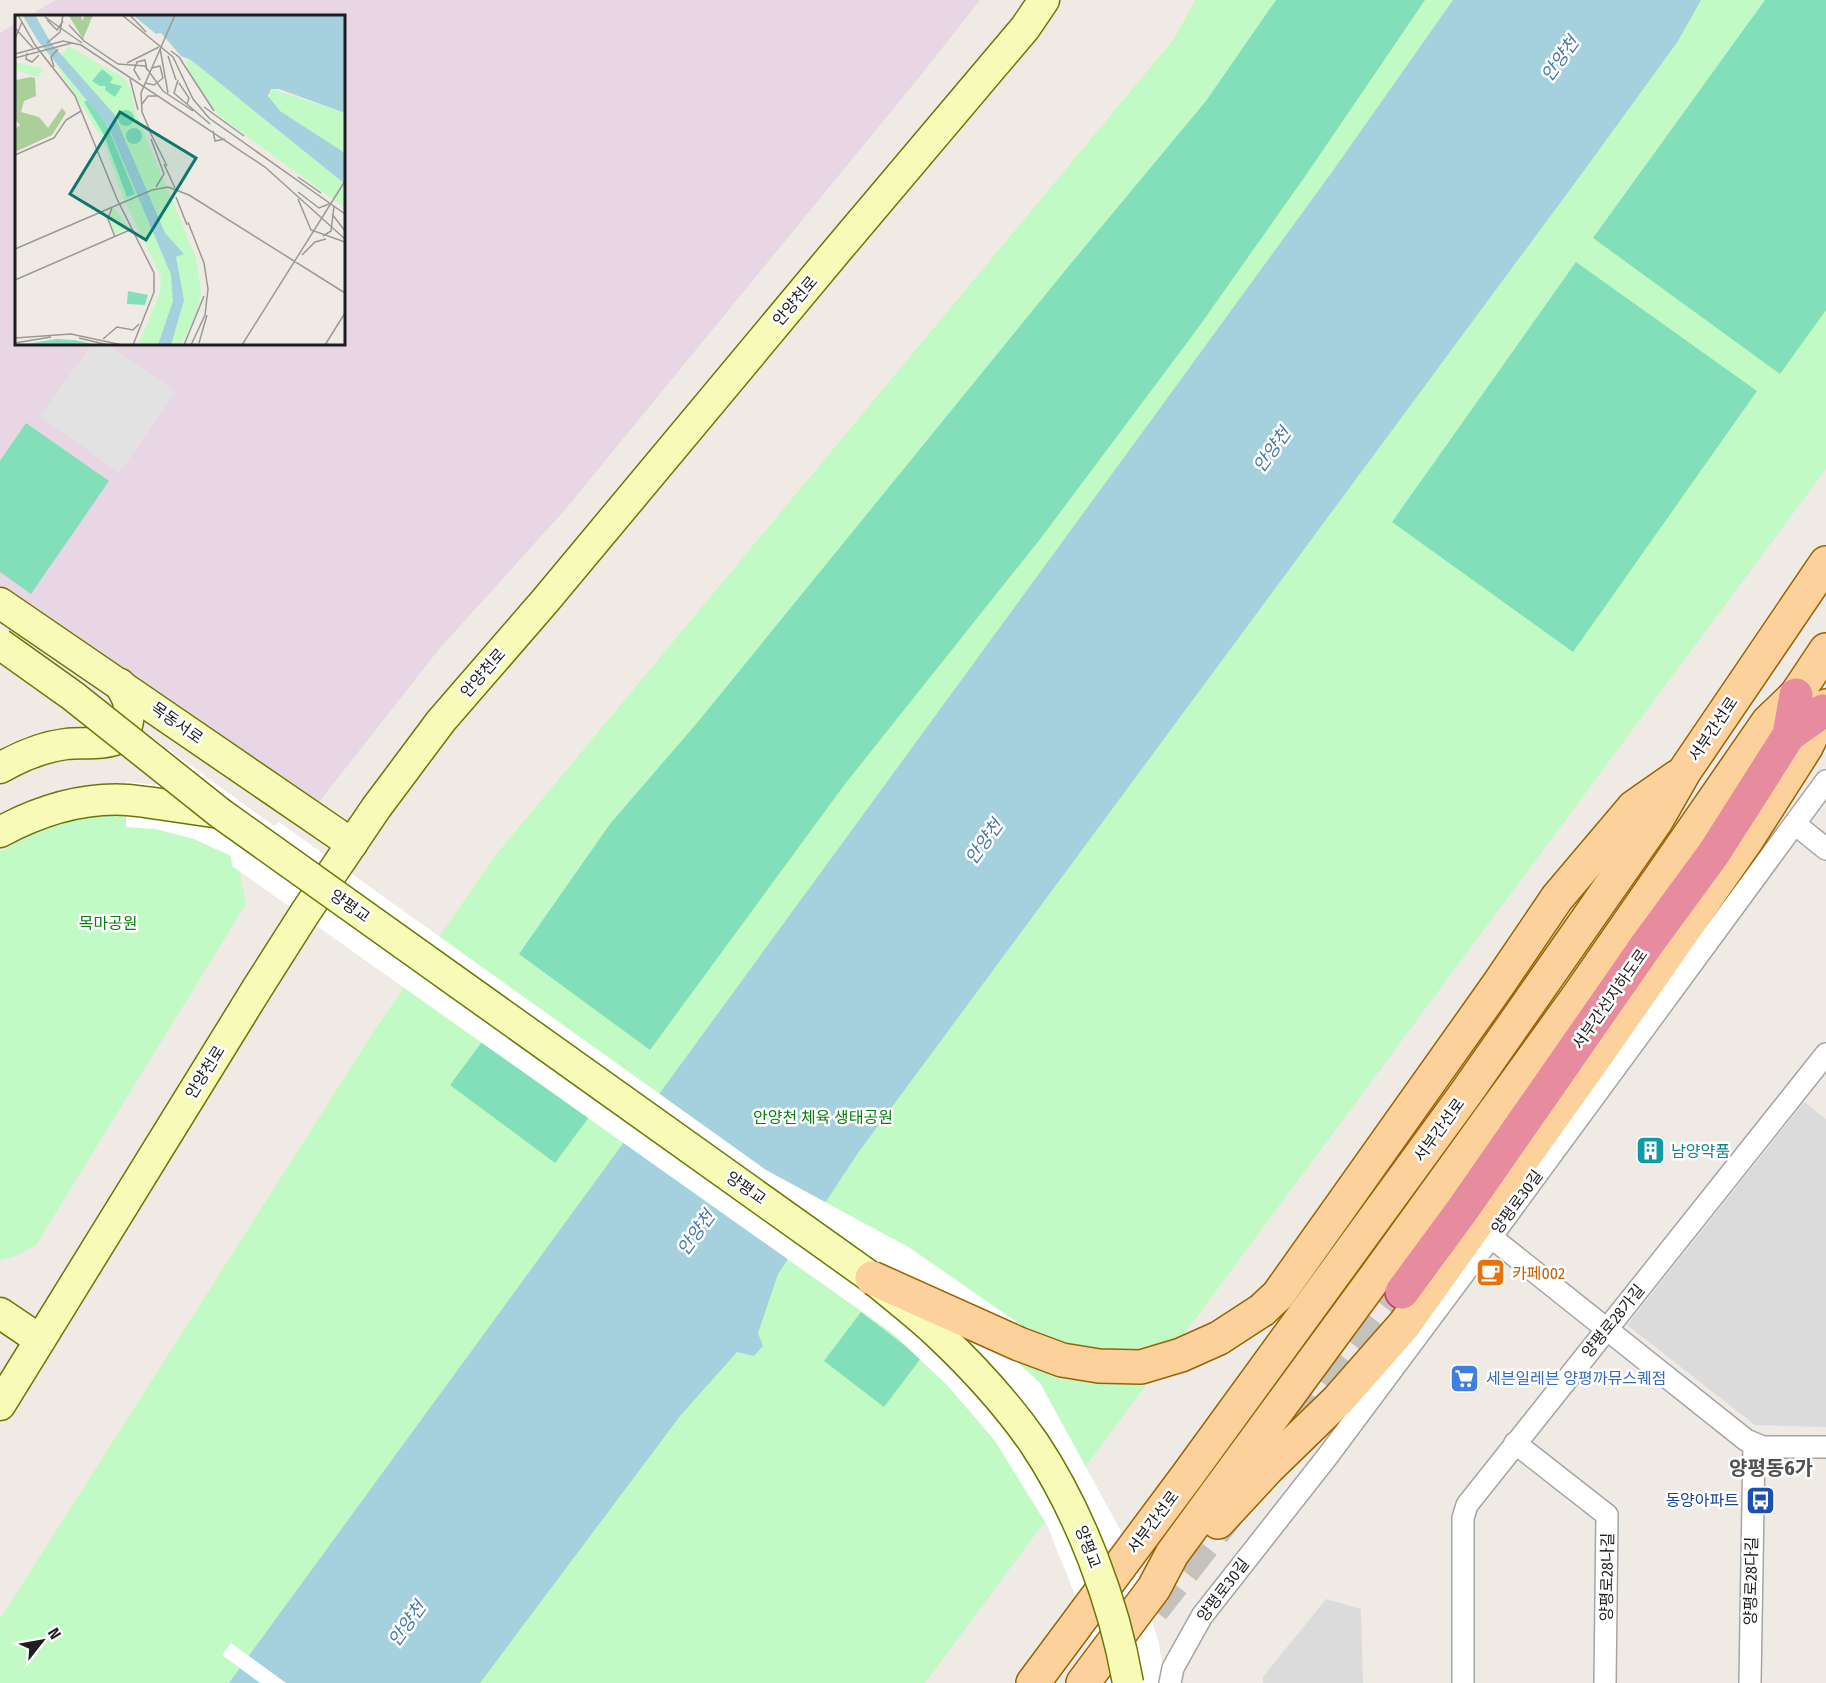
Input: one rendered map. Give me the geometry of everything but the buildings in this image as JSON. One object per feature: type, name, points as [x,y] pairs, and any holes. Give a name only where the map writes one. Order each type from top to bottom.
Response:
[{"type":"highway","name":"서부간선지하도로","points":[[1402,1292],[1714,853],[1789,735],[1815,704]]},
{"type":"main road","name":"안양천로","points":[[0,1405],[263,978],[376,808],[441,721],[545,601],[1025,28],[1044,0]]},
{"type":"main road","name":"서부간선로","points":[[1033,1683],[1459,1103],[1656,821],[1684,772],[1826,563]]},
{"type":"main road","name":"목동서로","points":[[0,603],[352,844]]},
{"type":"main road","points":[[0,644],[73,696],[220,813]]},
{"type":"main road","name":"서부간선로","points":[[1083,1683],[1154,1588],[1173,1554],[1579,995],[1768,722],[1815,704],[1826,650]]},
{"type":"main road","points":[[0,768],[15,759],[43,748],[117,739],[126,729],[128,714],[128,701],[120,684]]},
{"type":"main road","points":[[1154,1588],[1184,1563],[1230,1509],[1338,1400],[1404,1325],[1603,1047],[1748,838],[1806,747],[1815,704]]},
{"type":"main road","points":[[872,1278],[1018,1344],[1062,1360],[1099,1366],[1141,1367],[1181,1355],[1219,1338],[1262,1310],[1278,1295],[1557,898],[1634,807],[1684,772]]},
{"type":"main road","points":[[0,832],[32,816],[63,806],[89,802],[126,800],[220,813]]},
{"type":"main road","name":"양평교","points":[[220,813],[872,1278],[938,1333],[991,1389],[1034,1443],[1074,1510],[1105,1593],[1124,1660],[1128,1683]]},
{"type":"main road","points":[[0,1313],[40,1340]]},
{"type":"street","name":"양평로30길","points":[[1170,1683],[1173,1668],[1202,1616],[1327,1457],[1826,780]]},
{"type":"street","points":[[1795,824],[1826,849]]},
{"type":"street","name":"양평로28가길","points":[[1463,1683],[1463,1518],[1467,1505],[1826,1054]]},
{"type":"street","points":[[1491,1237],[1746,1440],[1763,1447],[1826,1447]]},
{"type":"street","name":"양평로28나길","points":[[1515,1443],[1607,1515],[1605,1683]]},
{"type":"street","name":"양평로28다길","points":[[1750,1683],[1754,1444]]},
{"type":"shaded area","points":[[56,0],[980,0],[564,511],[440,648],[319,802],[288,808],[0,603],[0,33],[15,24],[15,345],[345,345],[345,15],[30,15]]},
{"type":"shaded area","points":[[91,345],[109,345],[176,392],[119,473],[40,416]]},
{"type":"shaded area","points":[[1804,1102],[1826,1119],[1826,1427],[1755,1425],[1627,1325]]},
{"type":"shaded area","points":[[1326,1599],[1361,1609],[1363,1683],[1263,1683],[1263,1677]]},
{"type":"green space","name":"안양천 체육 생태공원","points":[[1195,0],[1826,0],[1826,469],[925,1683],[0,1683],[0,1619],[376,1028],[495,856],[1174,39]]},
{"type":"green space","points":[[1276,0],[1425,0],[1198,328],[1041,538],[845,784],[650,1050],[519,954],[610,824],[697,723],[1206,101]]},
{"type":"green space","points":[[1765,0],[1826,0],[1826,310],[1780,374],[1593,238]]},
{"type":"green space","points":[[1576,262],[1757,391],[1573,652],[1392,522]]},
{"type":"green space","points":[[26,423],[109,481],[31,594],[0,572],[0,461]]},
{"type":"green space","name":"목마공원","points":[[125,813],[228,837],[239,868],[246,904],[36,1245],[16,1256],[0,1260],[0,852],[29,836],[74,820]]},
{"type":"green space","points":[[493,1027],[598,1105],[555,1163],[450,1085]]},
{"type":"green space","points":[[861,1312],[921,1358],[884,1407],[824,1361]]},
{"type":"water","name":"안양천","points":[[1453,0],[1701,0],[1678,41],[1591,161],[858,1153],[778,1274],[758,1333],[763,1346],[754,1356],[737,1352],[680,1416],[480,1683],[229,1683],[1332,172]]},
{"type":"pier","points":[[81,686],[274,826],[279,822],[766,1170],[910,1248],[1031,1332],[1015,1360],[1040,1383],[1129,1546],[1159,1644],[1165,1683],[1100,1683],[1089,1630],[1047,1525],[995,1441],[948,1386],[892,1333],[232,866],[231,856],[194,839],[156,829],[126,827],[126,782],[169,786]]},
{"type":"pier","points":[[231,1643],[286,1683],[260,1683],[222,1655]]},
{"type":"tunnel","points":[[1297,1425],[1402,1292]]},
{"type":"tunnel","points":[[1153,1609],[1238,1501]]},
{"type":"place","name":"남양약품","points":[[1650,1151]]},
{"type":"place","name":"카페002","points":[[1491,1273]]},
{"type":"place","name":"세븐일레븐 양평까뮤스퀘점","points":[[1465,1378]]},
{"type":"place","name":"동양아파트","points":[[1760,1500]]},
{"type":"district","name":"양평동6가","points":[[1771,1468]]}]
